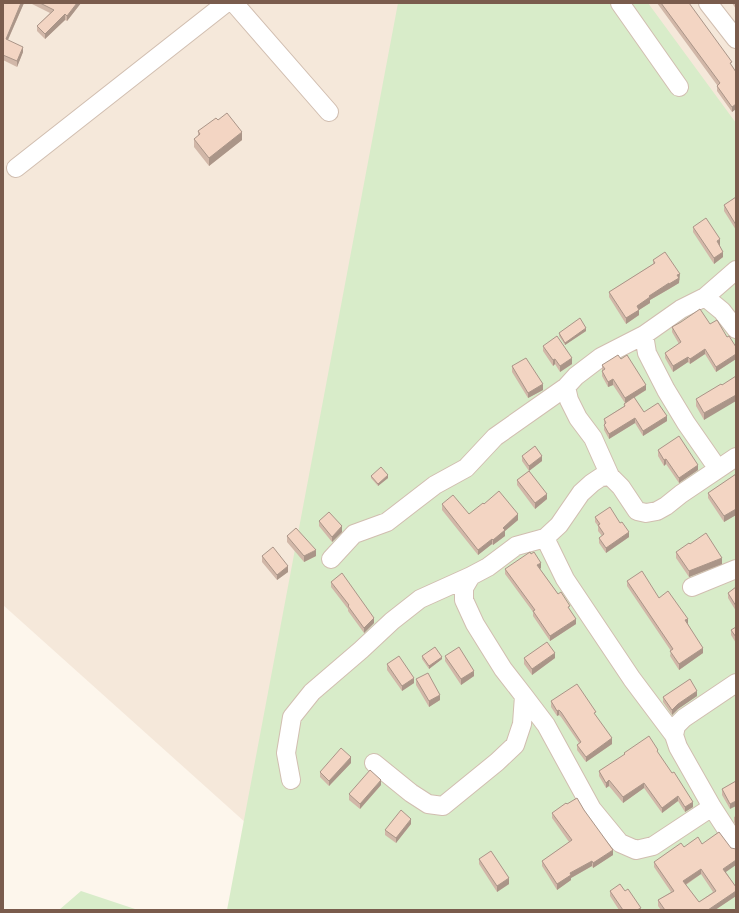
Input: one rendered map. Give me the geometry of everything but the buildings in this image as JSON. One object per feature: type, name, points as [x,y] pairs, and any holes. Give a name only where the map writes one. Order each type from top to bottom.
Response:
[{"type":"street","points":[[16,168],[226,3]]},
{"type":"street","points":[[234,3],[329,112]]},
{"type":"street","points":[[620,3],[679,87]]},
{"type":"street","points":[[708,3],[736,39]]},
{"type":"street","points":[[331,559],[354,534],[387,522],[435,485],[466,468],[496,437],[566,387],[576,376],[601,357],[644,335],[681,309],[705,297],[736,270]]},
{"type":"street","points":[[705,297],[722,311],[736,329]]},
{"type":"street","points":[[644,335],[647,353],[666,390],[686,423],[718,469]]},
{"type":"street","points":[[566,387],[569,400],[578,418],[593,438],[610,476],[621,487],[637,511],[646,513],[657,511],[736,457]]},
{"type":"street","points":[[291,780],[286,753],[292,717],[312,692],[420,598],[488,567],[516,546],[545,538],[559,525],[581,493],[592,482],[601,477],[610,476]]},
{"type":"street","points":[[545,538],[565,579],[632,679],[674,735],[678,747],[712,807],[736,844]]},
{"type":"street","points":[[692,587],[736,569]]},
{"type":"street","points":[[471,576],[464,588],[464,600],[475,624],[502,669],[546,725],[592,809],[620,843],[636,850],[653,846],[712,807]]},
{"type":"street","points":[[674,735],[676,726],[684,718],[736,683]]},
{"type":"street","points":[[374,763],[411,793],[428,804],[443,806],[497,762],[515,745],[522,724],[524,696]]},
{"type":"shaded area","points":[[3,3],[736,3],[736,910],[343,910],[3,605]]},
{"type":"green space","points":[[398,3],[648,3],[736,123],[736,910],[227,910]]},
{"type":"green space","points":[[81,891],[138,910],[59,910]]}]
